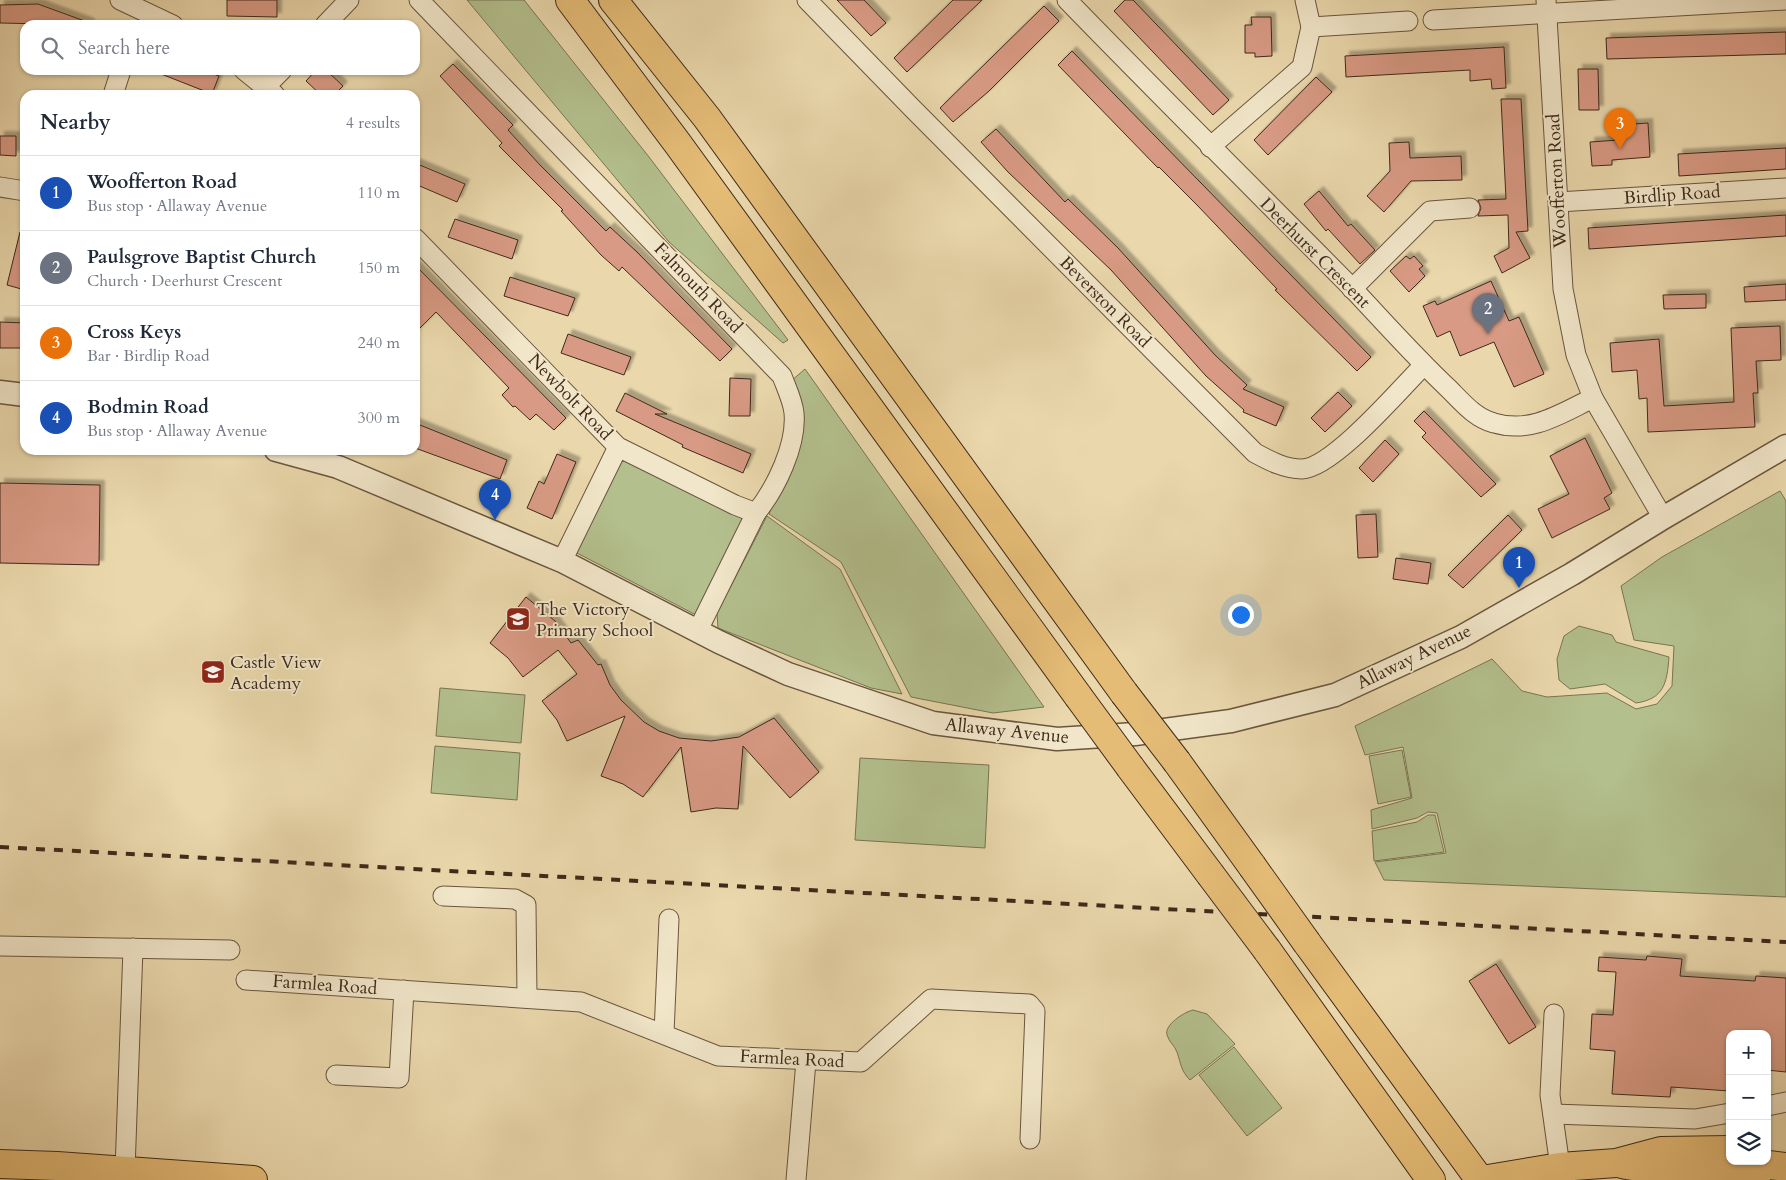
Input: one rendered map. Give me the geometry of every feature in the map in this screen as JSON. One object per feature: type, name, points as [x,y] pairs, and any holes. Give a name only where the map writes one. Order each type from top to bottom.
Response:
[{"type":"main road","points":[[570,0],[678,144],[1130,767],[1267,950],[1431,1180]]},
{"type":"main road","points":[[613,0],[707,118],[1124,693],[1177,762],[1481,1180],[1560,1167],[1616,1163],[1661,1151],[1726,1150]]},
{"type":"main road","points":[[1677,1151],[1741,1172]]},
{"type":"main road","points":[[1771,1153],[1786,1155]]},
{"type":"main road","points":[[1616,1163],[1660,1172],[1701,1173],[1741,1172],[1786,1167]]},
{"type":"main road","points":[[0,1164],[125,1170],[253,1180]]},
{"type":"street","points":[[120,0],[139,17],[152,20]]},
{"type":"street","points":[[330,20],[350,0]]},
{"type":"street","name":"Falmouth Road","points":[[419,0],[782,376],[794,412],[792,443],[767,500],[756,513],[698,630]]},
{"type":"street","name":"Beverston Road","points":[[807,0],[1255,453],[1278,465],[1303,469],[1330,457],[1352,438],[1424,365]]},
{"type":"street","name":"Deerhurst Crescent","points":[[1068,0],[1210,147],[1352,289],[1424,365],[1475,414],[1492,423],[1515,427],[1537,425],[1593,398]]},
{"type":"street","points":[[1210,147],[1302,67],[1311,27],[1305,0]]},
{"type":"street","points":[[1433,20],[1546,7],[1786,0]]},
{"type":"street","name":"Woofferton Road","points":[[1546,7],[1563,289],[1576,355],[1593,398],[1663,518]]},
{"type":"street","points":[[1311,27],[1408,21]]},
{"type":"street","points":[[115,90],[120,75]]},
{"type":"street","points":[[251,75],[271,90],[279,75]]},
{"type":"street","points":[[0,187],[20,190]]},
{"type":"street","name":"Birdlip Road","points":[[1558,202],[1786,188]]},
{"type":"street","points":[[1352,289],[1430,211],[1470,208]]},
{"type":"street","name":"Newbolt Road","points":[[420,243],[618,447],[734,505],[756,513]]},
{"type":"street","points":[[0,392],[20,394]]},
{"type":"street","name":"Allaway Avenue","points":[[294,455],[338,467],[562,561],[788,674],[933,723],[1057,740],[1136,734],[1231,721],[1335,695],[1461,637],[1572,574],[1786,446]]},
{"type":"street","points":[[562,561],[618,447]]},
{"type":"street","points":[[443,896],[515,899],[526,905],[527,998]]},
{"type":"street","points":[[664,1033],[669,919]]},
{"type":"street","points":[[0,946],[230,950]]},
{"type":"street","points":[[125,1170],[133,948]]},
{"type":"street","name":"Farmlea Road","points":[[246,980],[581,1002],[664,1033],[718,1056],[806,1061],[861,1062],[931,999],[1029,1004],[1035,1011],[1030,1139]]},
{"type":"street","points":[[336,1075],[400,1078],[404,990]]},
{"type":"street","points":[[1554,1014],[1550,1095],[1560,1167]]},
{"type":"street","points":[[796,1180],[806,1061]]},
{"type":"street","points":[[1771,1105],[1786,1102]]},
{"type":"street","points":[[1553,1114],[1695,1119],[1726,1114]]},
{"type":"green space","points":[[467,0],[524,0],[649,157],[788,340],[783,343],[669,242]]},
{"type":"green space","points":[[805,369],[1044,707],[993,713],[911,697],[841,562],[769,514],[796,451],[790,382]]},
{"type":"green space","points":[[630,460],[745,519],[698,616],[575,552],[621,462]]},
{"type":"green space","points":[[1780,491],[1786,501],[1786,897],[1384,880],[1375,862],[1446,853],[1437,813],[1428,812],[1417,818],[1372,829],[1371,810],[1412,798],[1403,747],[1365,755],[1355,726],[1492,659],[1522,691],[1547,697],[1607,693],[1636,709],[1657,704],[1672,686],[1674,646],[1634,640],[1621,586],[1662,557]]},
{"type":"green space","points":[[767,516],[840,569],[902,694],[871,688],[718,628],[717,613]]},
{"type":"green space","points":[[1579,626],[1612,635],[1616,642],[1669,657],[1665,682],[1658,694],[1653,698],[1636,703],[1605,684],[1570,689],[1559,680],[1557,659],[1564,636]]},
{"type":"green space","points":[[440,688],[525,695],[521,743],[436,736]]},
{"type":"green space","points":[[435,746],[520,753],[517,800],[431,793]]},
{"type":"green space","points":[[1402,750],[1411,797],[1378,804],[1369,756]]},
{"type":"green space","points":[[860,758],[989,765],[985,848],[855,840]]},
{"type":"green space","points":[[1428,815],[1435,815],[1444,852],[1374,861],[1372,831],[1417,822]]},
{"type":"green space","points":[[1193,1010],[1207,1014],[1235,1044],[1190,1080],[1183,1070],[1176,1050],[1167,1035],[1167,1031],[1172,1023],[1185,1013]]},
{"type":"green space","points":[[1234,1047],[1282,1108],[1247,1136],[1199,1075]]},
{"type":"building","points":[[227,0],[277,0],[277,17],[227,16]]},
{"type":"building","points":[[837,0],[864,0],[886,23],[871,36]]},
{"type":"building","points":[[953,0],[982,0],[907,72],[894,58]]},
{"type":"building","points":[[1125,0],[1133,0],[1229,100],[1213,115],[1114,11]]},
{"type":"building","points":[[38,4],[82,20],[20,20],[20,23],[0,23],[0,5]]},
{"type":"building","points":[[1044,6],[1059,21],[989,91],[953,122],[940,108]]},
{"type":"building","points":[[1251,17],[1271,17],[1272,56],[1255,57],[1255,53],[1245,53],[1245,25],[1252,25]]},
{"type":"building","points":[[1786,32],[1786,54],[1607,59],[1606,38]]},
{"type":"building","points":[[1504,47],[1506,88],[1492,89],[1491,79],[1470,81],[1470,70],[1346,77],[1345,56]]},
{"type":"building","points":[[1072,51],[1371,357],[1357,371],[1275,290],[1277,289],[1197,205],[1158,168],[1058,65]]},
{"type":"building","points":[[453,64],[513,125],[508,130],[540,165],[606,231],[610,227],[637,252],[732,349],[720,361],[622,267],[619,271],[601,255],[561,211],[563,210],[499,146],[502,143],[440,76]]},
{"type":"building","points":[[1578,69],[1598,69],[1599,110],[1579,110]]},
{"type":"building","points":[[164,75],[219,76],[214,90],[202,90]]},
{"type":"building","points":[[311,75],[331,75],[343,86],[339,90],[316,90],[306,81]]},
{"type":"building","points":[[1316,77],[1332,92],[1268,155],[1254,140]]},
{"type":"building","points":[[1501,99],[1521,99],[1528,231],[1516,232],[1530,258],[1502,273],[1494,256],[1509,248],[1508,215],[1478,216],[1481,208],[1478,200],[1506,199]]},
{"type":"building","points":[[1648,123],[1650,157],[1612,160],[1612,165],[1592,166],[1590,142],[1618,140],[1618,125]]},
{"type":"building","points":[[996,129],[1065,202],[1068,199],[1118,248],[1215,355],[1247,385],[1243,389],[1284,407],[1276,426],[1243,412],[1244,410],[1206,376],[1111,270],[1008,172],[981,142]]},
{"type":"building","points":[[0,136],[16,136],[16,156],[0,155]]},
{"type":"building","points":[[1409,142],[1410,158],[1461,156],[1462,180],[1411,181],[1384,212],[1367,196],[1390,171],[1389,143]]},
{"type":"building","points":[[1786,148],[1786,169],[1679,176],[1678,154]]},
{"type":"building","points":[[420,165],[465,184],[457,202],[420,186]]},
{"type":"building","points":[[1319,191],[1348,226],[1351,224],[1375,250],[1360,264],[1328,229],[1326,231],[1304,204]]},
{"type":"building","points":[[1786,215],[1786,236],[1589,249],[1588,228]]},
{"type":"building","points":[[455,219],[518,240],[512,259],[448,237]]},
{"type":"building","points":[[20,232],[20,289],[7,285]]},
{"type":"building","points":[[1406,256],[1410,259],[1414,256],[1423,266],[1419,269],[1425,276],[1409,292],[1390,271]]},
{"type":"building","points":[[420,270],[566,418],[554,430],[536,414],[530,420],[515,406],[513,407],[502,395],[509,388],[436,312],[420,328]]},
{"type":"building","points":[[510,277],[575,298],[568,316],[504,296]]},
{"type":"building","points":[[1491,281],[1509,321],[1519,317],[1544,374],[1514,387],[1494,342],[1460,356],[1450,331],[1437,337],[1423,306],[1435,301],[1437,305]]},
{"type":"building","points":[[1786,284],[1786,300],[1745,302],[1744,287]]},
{"type":"building","points":[[1706,294],[1706,308],[1664,309],[1663,295]]},
{"type":"building","points":[[0,322],[20,323],[20,348],[0,348]]},
{"type":"building","points":[[1780,326],[1781,360],[1756,361],[1758,393],[1753,393],[1755,427],[1648,432],[1647,398],[1639,399],[1637,370],[1612,372],[1610,343],[1659,339],[1664,406],[1734,402],[1731,328]]},
{"type":"building","points":[[568,334],[631,357],[624,375],[561,353]]},
{"type":"building","points":[[730,378],[751,379],[750,416],[729,416]]},
{"type":"building","points":[[1338,392],[1352,406],[1325,432],[1311,418]]},
{"type":"building","points":[[625,393],[667,414],[655,414],[751,454],[743,473],[682,447],[683,445],[616,411]]},
{"type":"building","points":[[1424,411],[1496,484],[1481,497],[1422,437],[1426,433],[1414,421]]},
{"type":"building","points":[[420,425],[507,460],[500,479],[420,450]]},
{"type":"building","points":[[1585,438],[1612,493],[1604,498],[1610,509],[1552,538],[1538,509],[1569,494],[1550,456]]},
{"type":"building","points":[[1385,440],[1399,454],[1373,482],[1359,468]]},
{"type":"building","points":[[557,454],[576,462],[552,519],[527,508],[539,481],[544,484]]},
{"type":"building","points":[[0,483],[100,485],[99,565],[0,563]]},
{"type":"building","points":[[1376,514],[1378,557],[1358,558],[1356,515]]},
{"type":"building","points":[[1508,515],[1522,530],[1463,588],[1448,575]]},
{"type":"building","points":[[1396,558],[1431,563],[1428,584],[1393,579]]},
{"type":"building","points":[[526,597],[555,621],[571,643],[578,640],[598,665],[601,664],[610,685],[621,700],[644,722],[659,731],[679,738],[711,741],[739,737],[774,718],[819,772],[790,798],[743,746],[738,809],[716,808],[691,812],[681,747],[643,797],[623,784],[601,776],[625,716],[567,741],[557,720],[542,701],[577,674],[558,650],[523,677],[508,658],[490,643]]},
{"type":"building","points":[[1647,956],[1682,959],[1680,976],[1755,981],[1756,976],[1786,978],[1786,1072],[1771,1070],[1771,1030],[1726,1030],[1726,1091],[1671,1087],[1670,1097],[1612,1094],[1615,1051],[1590,1049],[1592,1014],[1613,1015],[1616,972],[1598,971],[1599,957],[1646,960]]},
{"type":"building","points":[[1496,964],[1536,1027],[1509,1044],[1469,981]]},
{"type":"railway","points":[[0,847],[1786,942]]},
{"type":"place","name":"Cross Keys","points":[[1620,149]]},
{"type":"place","name":"Paulsgrove Baptist Church","points":[[1488,334]]},
{"type":"place","name":"Bodmin Road","points":[[495,520]]},
{"type":"place","name":"Woofferton Road","points":[[1519,588]]},
{"type":"place","name":"The Victory Primary School","points":[[518,619]]},
{"type":"place","name":"Castle View Academy","points":[[213,672]]}]
